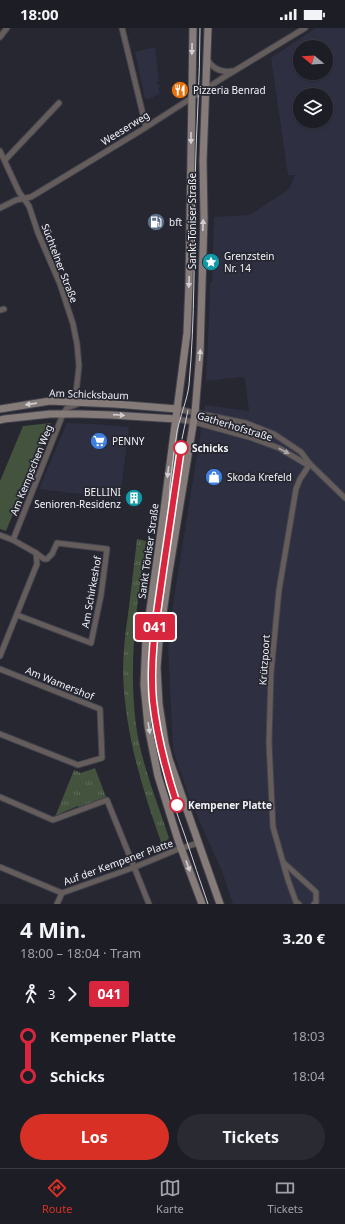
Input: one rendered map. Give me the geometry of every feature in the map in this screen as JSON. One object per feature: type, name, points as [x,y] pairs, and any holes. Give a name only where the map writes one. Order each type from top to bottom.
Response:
[{"type":"main road","name":"Sankt Töniser Straße","points":[[192,28],[189,290],[187,333],[147,631],[144,685],[148,726],[158,776],[181,849],[202,904]]},
{"type":"main road","name":"Sankt Töniser Straße","points":[[208,28],[203,161],[204,218],[200,352],[194,422],[166,586],[157,668],[159,704],[169,759],[220,904]]},
{"type":"main road","name":"Am Schicksbaum","points":[[0,408],[50,401],[115,404],[177,410]]},
{"type":"main road","name":"Am Schicksbaum","points":[[0,420],[50,414],[112,415],[176,419]]},
{"type":"street","points":[[0,37],[8,28]]},
{"type":"street","points":[[122,28],[146,127]]},
{"type":"street","name":"Weeserweg","points":[[0,208],[16,200],[31,197],[305,28]]},
{"type":"street","points":[[207,60],[213,68],[219,71],[235,71]]},
{"type":"street","points":[[4,160],[59,103]]},
{"type":"street","name":"Süchtelner Straße","points":[[0,151],[19,192],[29,206],[38,234],[60,284],[73,324],[79,366],[75,402]]},
{"type":"street","points":[[63,414],[67,408],[84,402]]},
{"type":"street","points":[[177,410],[195,413]]},
{"type":"street","name":"Gatherhofstraße","points":[[195,413],[246,423],[270,432],[301,452],[310,464],[345,498]]},
{"type":"street","name":"Am Kempschen Weg","points":[[13,540],[63,414]]},
{"type":"street","name":"Gatherhofstraße","points":[[176,419],[194,422],[252,438],[278,448],[306,464],[310,464]]},
{"type":"street","name":"Krützpoort","points":[[299,904],[296,902],[273,827],[269,743],[271,673],[279,590],[296,489],[300,478],[310,464]]},
{"type":"street","points":[[0,534],[36,553],[37,564],[0,656]]},
{"type":"street","name":"Am Schirkeshof","points":[[17,614],[91,642],[101,595],[107,549],[57,543],[52,554],[47,559],[44,559],[36,553]]},
{"type":"street","name":"Am Wamershof","points":[[0,669],[100,709],[102,758],[78,765],[0,734]]},
{"type":"street","points":[[0,797],[53,820],[107,800],[149,904]]},
{"type":"street","name":"Auf der Kempener Platte","points":[[0,867],[62,893],[198,843]]},
{"type":"street","name":"Krützpoort","points":[[284,862],[316,892],[316,903],[314,904]]},
{"type":"street","points":[[57,904],[62,893]]},
{"type":"shaded area","points":[[316,28],[345,28],[345,904],[233,904],[222,871],[191,803],[173,749],[168,649],[173,604],[205,405],[249,411],[245,378],[241,377],[206,381],[214,217],[250,215],[289,189],[295,175],[288,175],[271,58],[293,43],[293,80],[333,80],[333,40],[298,40]]},
{"type":"shaded area","points":[[155,47],[159,81],[156,82],[160,87],[158,88],[160,93],[152,98],[145,99],[135,52]]},
{"type":"shaded area","points":[[67,423],[129,427],[120,499],[39,489]]},
{"type":"green space","points":[[51,423],[6,531],[0,529],[0,481],[23,426]]},
{"type":"green space","points":[[137,539],[146,541],[133,656],[134,702],[138,739],[150,782],[169,838],[162,845],[141,782],[131,739],[124,696],[123,673],[125,636]]},
{"type":"green space","points":[[95,768],[106,797],[79,808],[78,806],[61,813],[62,815],[55,817],[74,770],[81,773]]},
{"type":"tram line","points":[[200,28],[191,360],[187,397],[178,426],[174,452],[168,520],[152,622],[149,681],[152,721],[160,760],[208,904]]},
{"type":"tram line","points":[[182,439],[188,410]]},
{"type":"tram line","name":"041","points":[[177,805],[169,781],[158,732],[153,701],[152,654],[181,448]]},
{"type":"place","name":"Pizzeria Benrad","points":[[180,90]]},
{"type":"place","name":"bft","points":[[156,222]]},
{"type":"place","name":"Grenzstein Nr. 14","points":[[211,262]]},
{"type":"place","name":"PENNY","points":[[99,441]]},
{"type":"place","name":"Schicks","points":[[181,448]]},
{"type":"place","name":"Skoda Krefeld","points":[[214,477]]},
{"type":"place","name":"BELLINI Senioren-Residenz","points":[[134,498]]},
{"type":"place","name":"Kempener Platte","points":[[177,805]]}]
